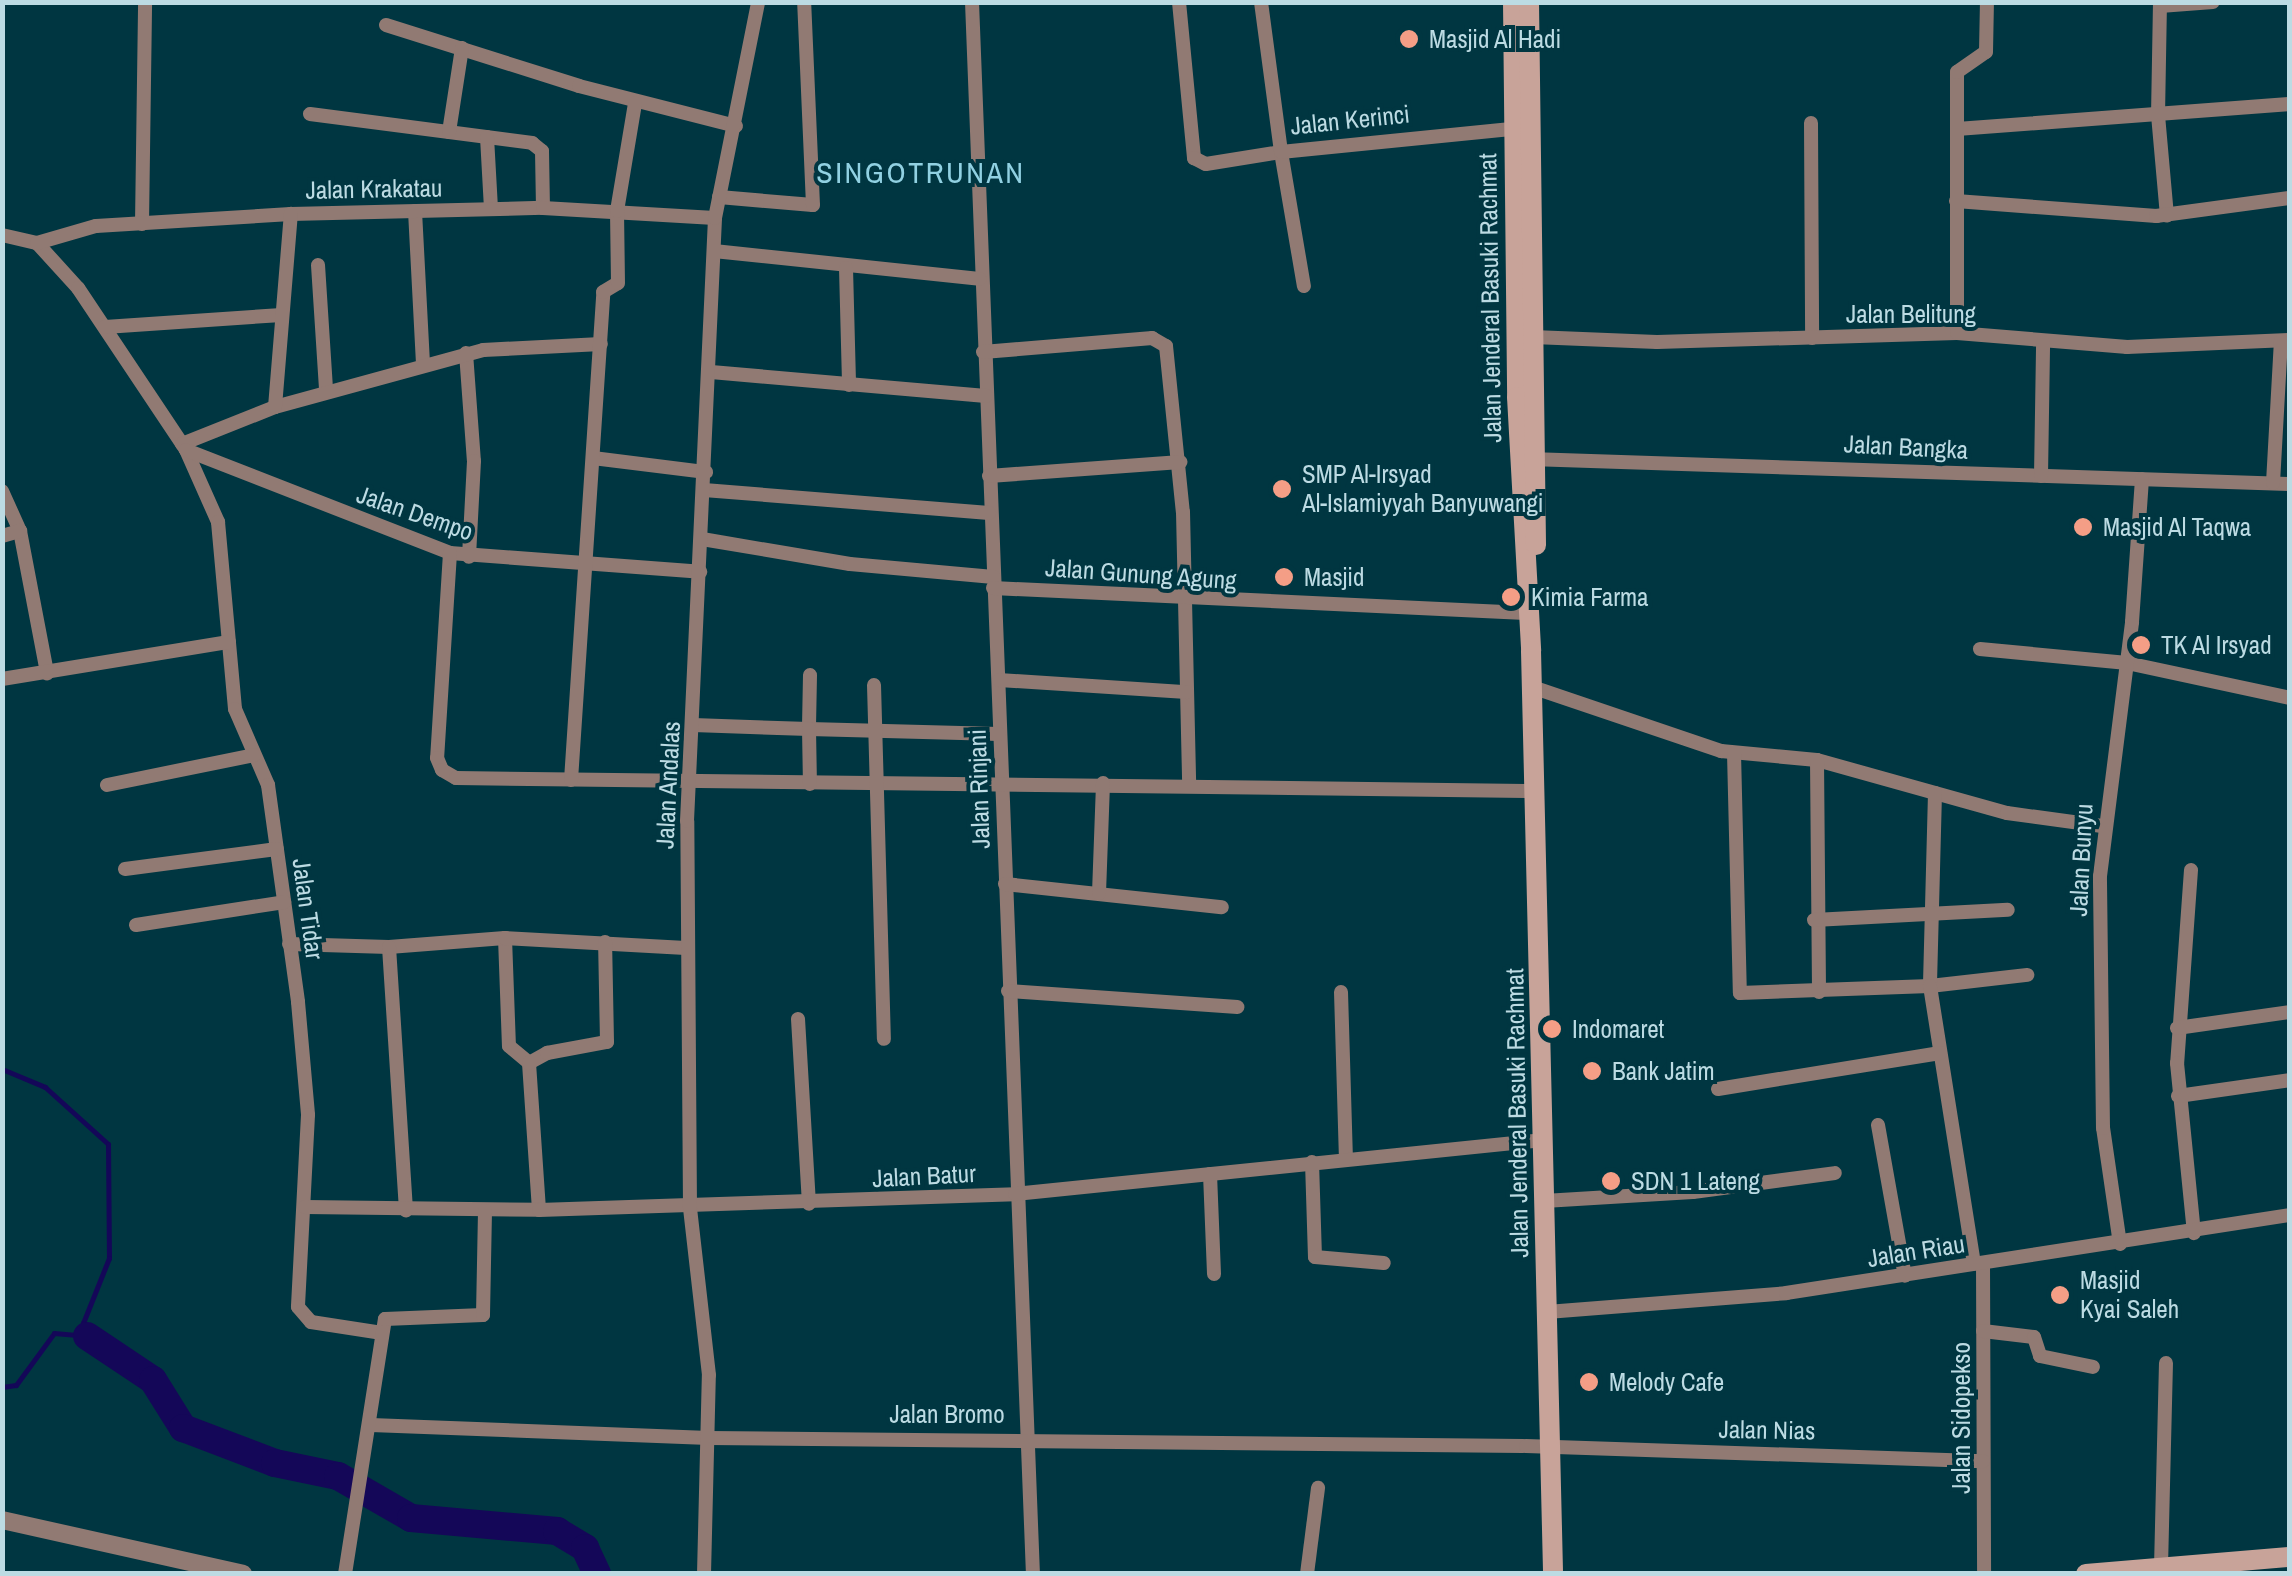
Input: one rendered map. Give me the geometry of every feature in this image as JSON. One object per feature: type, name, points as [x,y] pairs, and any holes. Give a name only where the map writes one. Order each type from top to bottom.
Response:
[{"type":"main road","name":"Jalan Jenderal Basuki Rachmat","points":[[1513,2],[1511,128],[1537,622],[1532,688],[1553,1574]]},
{"type":"main road","name":"Jalan Jenderal Basuki Rachmat","points":[[1529,2],[1533,337],[1525,613],[1532,651]]},
{"type":"main road","points":[[2086,1574],[2290,1558]]},
{"type":"street","points":[[142,224],[146,2]]},
{"type":"street","name":"Jalan Andalas","points":[[704,1574],[709,1438],[707,1330],[690,1208],[686,948],[689,784],[711,372],[715,218],[758,2]]},
{"type":"street","points":[[719,197],[813,205],[804,2]]},
{"type":"street","name":"Jalan Rinjani","points":[[972,2],[1015,1194],[1033,1574]]},
{"type":"street","points":[[1179,2],[1195,160],[1281,152],[1304,286]]},
{"type":"street","name":"Jalan Kerinci","points":[[1261,2],[1281,152],[1511,128]]},
{"type":"street","points":[[1957,333],[1957,69],[1986,52],[1987,2]]},
{"type":"street","points":[[2167,216],[2158,115],[2160,4],[2213,2]]},
{"type":"street","points":[[386,24],[635,102],[736,126]]},
{"type":"street","points":[[449,132],[462,48]]},
{"type":"street","points":[[571,780],[604,292],[618,283],[617,210],[635,102]]},
{"type":"street","points":[[1957,129],[2290,104]]},
{"type":"street","points":[[310,114],[486,137],[542,151],[543,208]]},
{"type":"street","points":[[1811,123],[1812,338]]},
{"type":"street","points":[[486,137],[491,208]]},
{"type":"street","points":[[1956,201],[2167,216],[2290,198]]},
{"type":"street","name":"Jalan Krakatau","points":[[38,243],[77,230],[291,214],[543,208],[715,218]]},
{"type":"street","points":[[415,211],[423,362]]},
{"type":"street","points":[[276,407],[291,214]]},
{"type":"street","points":[[2,235],[38,243]]},
{"type":"street","name":"Jalan Tidar","points":[[38,243],[105,327],[184,447],[218,522],[234,709],[268,785],[308,1114],[299,1312],[311,1322],[382,1333]]},
{"type":"street","points":[[714,251],[846,268],[980,279]]},
{"type":"street","points":[[318,264],[326,390]]},
{"type":"street","points":[[846,268],[848,384]]},
{"type":"street","points":[[105,327],[282,315]]},
{"type":"street","name":"Jalan Belitung","points":[[1533,337],[1812,338],[1957,333],[2126,347],[2285,340]]},
{"type":"street","points":[[2273,483],[2285,340]]},
{"type":"street","points":[[983,352],[1163,341],[1180,462],[1189,785]]},
{"type":"street","points":[[2041,476],[2043,343]]},
{"type":"street","points":[[184,447],[276,407],[423,362],[519,344],[601,344]]},
{"type":"street","points":[[466,353],[474,474],[469,557]]},
{"type":"street","points":[[711,372],[986,396]]},
{"type":"street","name":"Jalan Dempo","points":[[184,447],[450,553],[700,572]]},
{"type":"street","points":[[593,458],[706,472]]},
{"type":"street","name":"Jalan Bangka","points":[[1527,459],[2290,484]]},
{"type":"street","points":[[989,476],[1180,462]]},
{"type":"street","name":"Jalan Bunyu","points":[[2120,1244],[2102,1128],[2102,826],[2127,664],[2142,479]]},
{"type":"street","points":[[704,490],[989,513]]},
{"type":"street","points":[[2,491],[20,532],[48,673]]},
{"type":"street","points":[[2,536],[20,532]]},
{"type":"street","name":"Jalan Gunung Agung","points":[[702,539],[850,564],[993,582],[1183,598],[1525,613]]},
{"type":"street","points":[[450,553],[437,728],[442,770],[475,780],[879,785],[1103,783],[1534,791]]},
{"type":"street","points":[[2,679],[229,642]]},
{"type":"street","points":[[1980,649],[2127,664],[2290,698]]},
{"type":"street","points":[[810,675],[810,784]]},
{"type":"street","points":[[999,680],[1187,692]]},
{"type":"street","points":[[874,685],[884,1039]]},
{"type":"street","points":[[1532,688],[1734,754],[1817,760],[2007,813],[2102,826]]},
{"type":"street","points":[[693,725],[999,734]]},
{"type":"street","points":[[1734,754],[1740,992],[1930,986],[2027,975]]},
{"type":"street","points":[[107,785],[254,755]]},
{"type":"street","points":[[1817,760],[1814,920],[1819,992]]},
{"type":"street","points":[[1100,893],[1103,783]]},
{"type":"street","name":"Jalan Sidopekso","points":[[1935,793],[1930,986],[1978,1264],[1983,1332],[1984,1574]]},
{"type":"street","points":[[124,869],[277,849]]},
{"type":"street","points":[[2191,870],[2177,1028],[2178,1096],[2194,1233]]},
{"type":"street","points":[[1004,884],[1222,907]]},
{"type":"street","points":[[136,926],[284,902]]},
{"type":"street","points":[[1814,920],[1932,918],[2008,910]]},
{"type":"street","points":[[289,944],[389,947],[505,938],[686,948]]},
{"type":"street","points":[[505,938],[509,1046],[530,1063],[539,1210]]},
{"type":"street","points":[[530,1063],[547,1052],[606,1042],[605,942]]},
{"type":"street","points":[[389,947],[406,1210]]},
{"type":"street","points":[[1008,991],[1238,1007]]},
{"type":"street","points":[[1341,992],[1346,1159]]},
{"type":"street","points":[[2177,1028],[2290,1012]]},
{"type":"street","points":[[798,1019],[810,1204]]},
{"type":"street","points":[[1718,1089],[1940,1052]]},
{"type":"street","points":[[2178,1096],[2290,1080]]},
{"type":"street","points":[[1878,1124],[1905,1276]]},
{"type":"street","name":"Jalan Batur","points":[[305,1207],[485,1211],[690,1208],[1015,1194],[1543,1140]]},
{"type":"street","points":[[1312,1162],[1315,1257],[1384,1263]]},
{"type":"street","points":[[1544,1201],[1652,1196],[1836,1173]]},
{"type":"street","points":[[1210,1174],[1214,1274]]},
{"type":"street","points":[[344,1574],[371,1424],[382,1333],[390,1314],[484,1315],[485,1211]]},
{"type":"street","name":"Jalan Riau","points":[[1547,1312],[1726,1300],[2194,1233],[2290,1215]]},
{"type":"street","points":[[1983,1332],[2034,1337],[2038,1355],[2094,1368]]},
{"type":"street","points":[[2150,1570],[2166,1363]]},
{"type":"street","name":"Jalan Bromo","points":[[371,1424],[709,1438],[1026,1437],[1550,1447]]},
{"type":"street","name":"Jalan Nias","points":[[1550,1447],[1984,1461]]},
{"type":"street","points":[[1307,1574],[1318,1488]]},
{"type":"street","points":[[2,1520],[243,1574]]},
{"type":"waterway","points":[[2,1069],[45,1087],[108,1144],[109,1258],[83,1323],[87,1336]]},
{"type":"waterway","points":[[2,1387],[16,1385],[54,1333],[87,1336]]},
{"type":"waterway","points":[[87,1336],[153,1380],[183,1428],[275,1463],[338,1476],[411,1518],[557,1531],[585,1548],[597,1574]]},
{"type":"place","name":"Masjid Al Hadi","points":[[1409,39]]},
{"type":"place","name":"SMP Al-Irsyad Al-Islamiyyah Banyuwangi","points":[[1282,489]]},
{"type":"place","name":"Masjid Al Taqwa","points":[[2083,527]]},
{"type":"place","name":"Masjid","points":[[1284,577]]},
{"type":"place","name":"Kimia Farma","points":[[1511,597]]},
{"type":"place","name":"TK Al Irsyad","points":[[2141,645]]},
{"type":"place","name":"Indomaret","points":[[1552,1029]]},
{"type":"place","name":"Bank Jatim","points":[[1592,1071]]},
{"type":"place","name":"SDN 1 Lateng","points":[[1611,1181]]},
{"type":"place","name":"Masjid Kyai Saleh","points":[[2060,1295]]},
{"type":"place","name":"Melody Cafe","points":[[1589,1382]]},
{"type":"district","name":"SINGOTRUNAN","points":[[921,172]]}]
